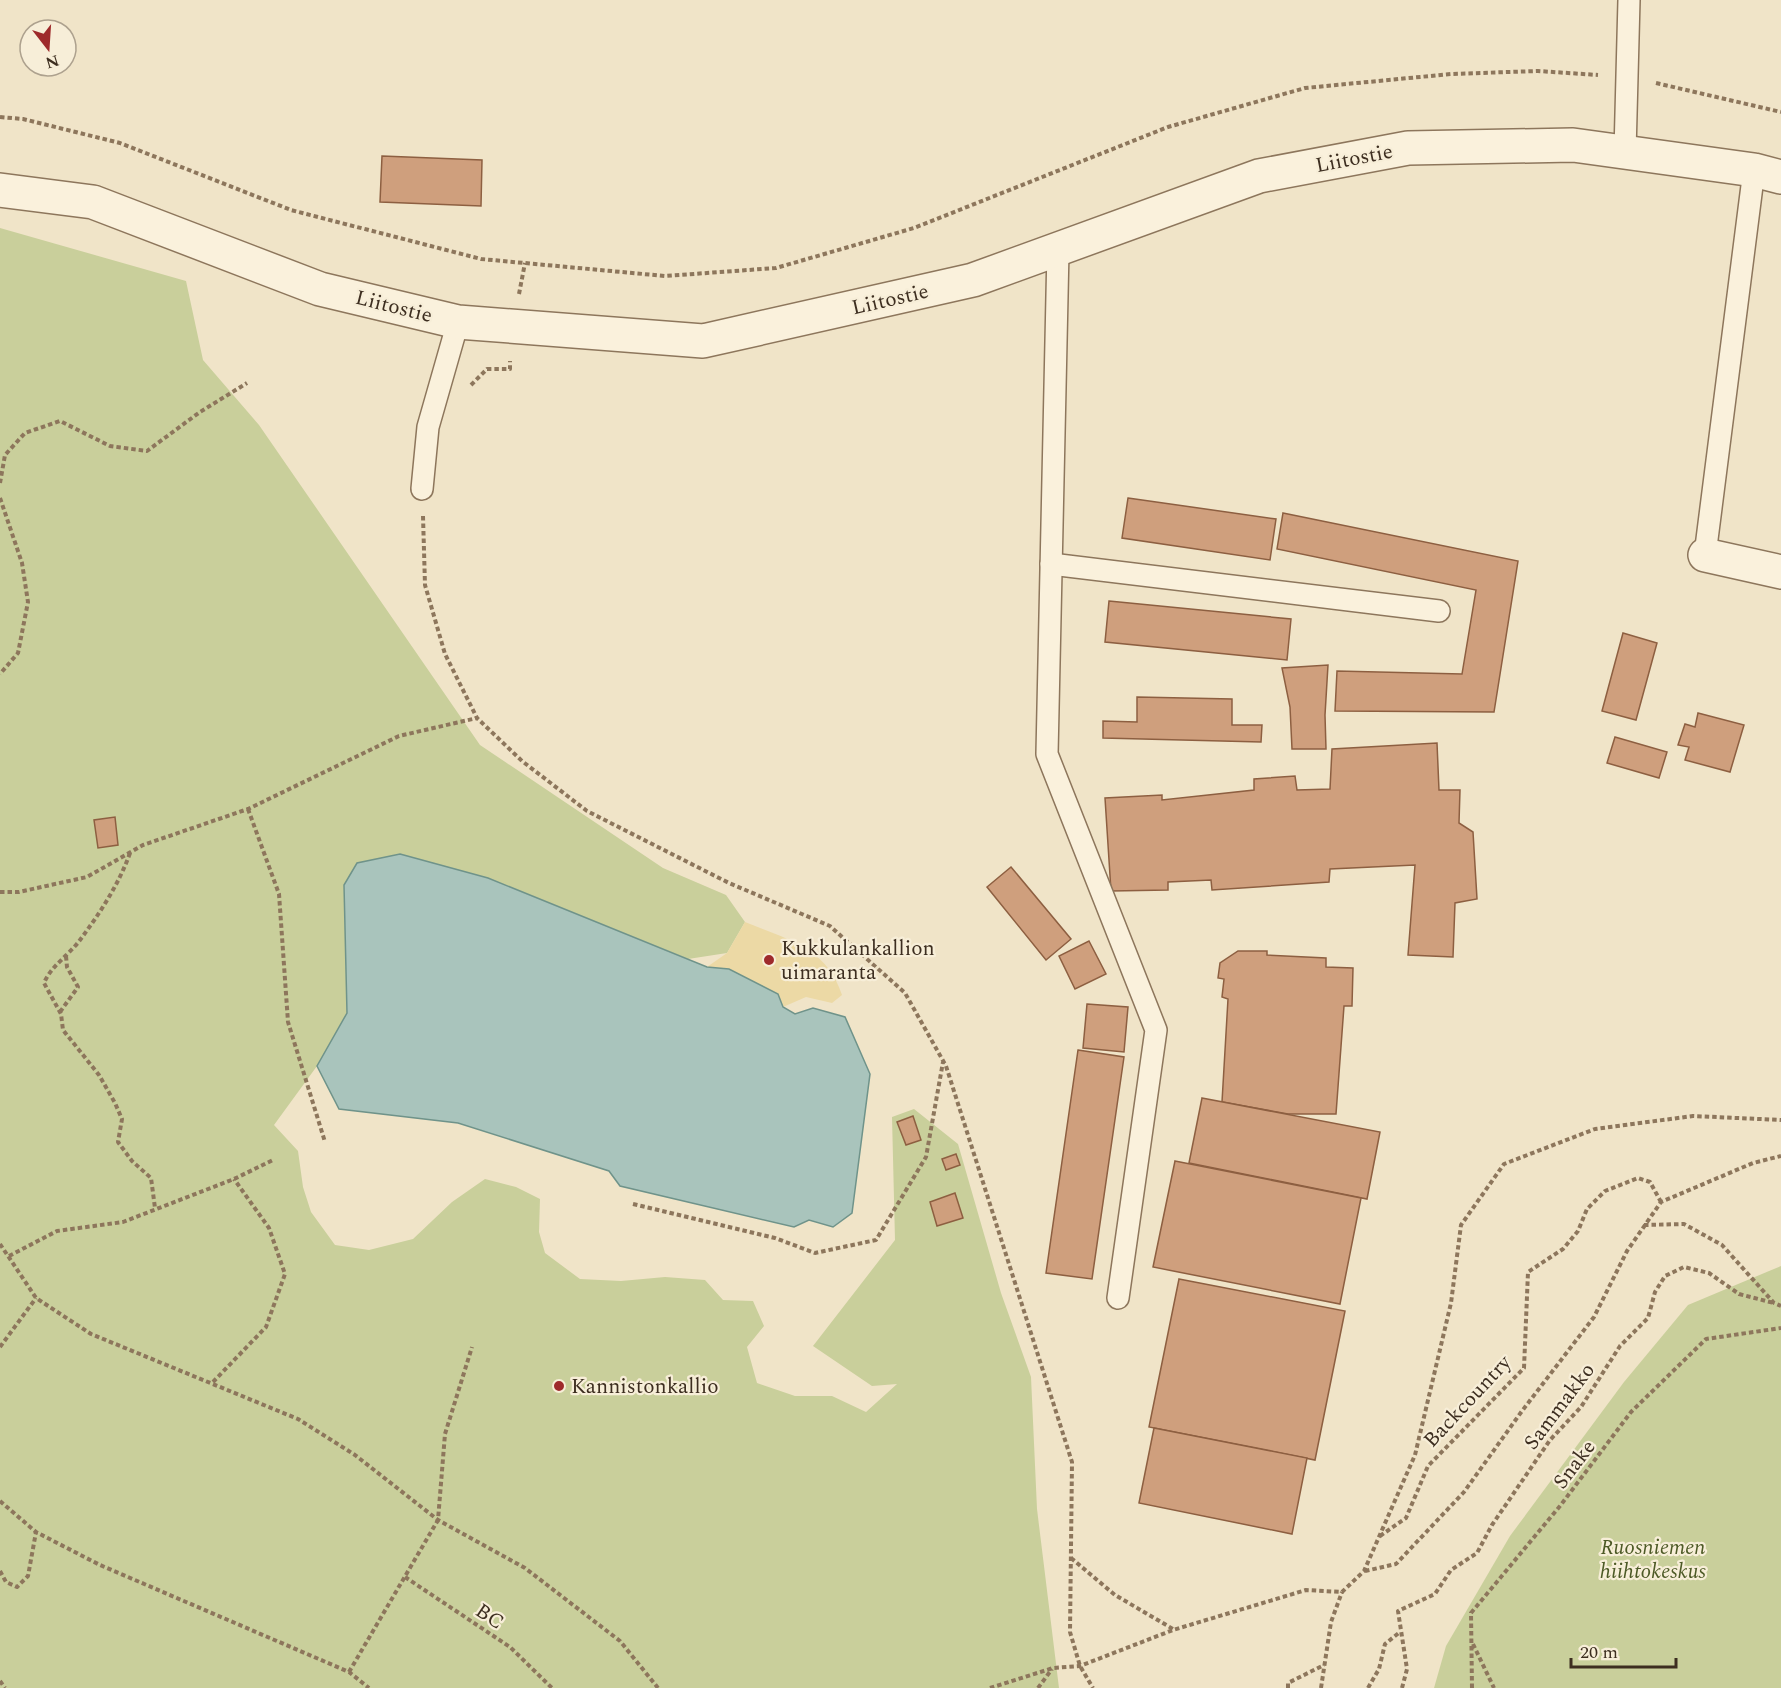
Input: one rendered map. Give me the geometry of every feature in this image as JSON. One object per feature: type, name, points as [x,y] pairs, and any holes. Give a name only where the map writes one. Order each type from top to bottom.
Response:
[{"type":"street","name":"Liitostie","points":[[0,190],[93,202],[321,289],[458,322],[703,341],[974,280],[1259,176],[1408,148],[1573,144],[1767,174]]},
{"type":"street","points":[[1705,555],[1781,572]]},
{"type":"lane","points":[[1625,152],[1625,76],[1629,0]]},
{"type":"lane","points":[[1705,555],[1767,174]]},
{"type":"lane","points":[[1058,250],[1047,754],[1156,1030],[1118,1298]]},
{"type":"lane","points":[[422,489],[428,427],[458,322]]},
{"type":"lane","points":[[1051,564],[1439,611]]},
{"type":"path","points":[[0,117],[23,119],[120,143],[291,210],[481,259],[665,276],[776,268],[903,231],[1168,127],[1305,88],[1451,74],[1538,71],[1625,76],[1781,112]]},
{"type":"path","points":[[0,483],[5,455],[25,434],[60,421],[110,446],[147,451],[200,412],[247,383]]},
{"type":"path","points":[[422,489],[425,585],[445,654],[477,718],[522,761],[587,811],[729,883],[830,926],[905,993],[944,1062],[1072,1462],[1070,1632],[1080,1666],[1094,1688]]},
{"type":"path","points":[[0,498],[22,563],[28,602],[18,653],[0,674]]},
{"type":"path","points":[[0,892],[20,892],[87,877],[144,845],[248,809],[399,736],[477,718]]},
{"type":"path","points":[[248,809],[279,894],[288,1022],[325,1143]]},
{"type":"path","points":[[130,852],[106,903],[79,941],[48,973],[44,983],[60,1012],[63,1030],[99,1075],[115,1103],[122,1119],[118,1142],[132,1161],[151,1179],[155,1208]]},
{"type":"path","points":[[60,1012],[78,987],[67,967],[66,956]]},
{"type":"path","points":[[633,1204],[775,1238],[815,1253],[876,1240],[926,1157],[944,1062]]},
{"type":"path","points":[[1322,1688],[1331,1622],[1342,1592],[1364,1571],[1415,1455],[1451,1303],[1461,1225],[1504,1164],[1595,1129],[1693,1116],[1781,1120]]},
{"type":"path","points":[[1364,1571],[1396,1564],[1464,1492],[1594,1317],[1643,1225],[1660,1202],[1753,1163],[1781,1156]]},
{"type":"path","points":[[9,1256],[57,1231],[123,1222],[234,1179],[273,1160]]},
{"type":"path","name":"Backcountry","points":[[1379,1536],[1406,1518],[1428,1466],[1524,1368],[1528,1272],[1563,1249],[1578,1231],[1587,1209],[1605,1191],[1638,1178],[1650,1182],[1660,1202]]},
{"type":"path","points":[[213,1382],[266,1327],[285,1274],[269,1228],[234,1179]]},
{"type":"path","points":[[1643,1225],[1684,1224],[1722,1245],[1774,1303],[1781,1306]]},
{"type":"path","points":[[0,1244],[36,1298],[92,1334],[298,1419],[355,1455],[438,1520],[525,1568],[620,1641],[658,1688]]},
{"type":"path","name":"Sammakko","points":[[1402,1688],[1407,1669],[1398,1611],[1435,1594],[1451,1570],[1477,1553],[1492,1525],[1551,1440],[1581,1407],[1620,1346],[1648,1318],[1655,1292],[1665,1276],[1684,1267],[1709,1274],[1739,1294],[1774,1303]]},
{"type":"path","points":[[0,1347],[36,1298]]},
{"type":"path","name":"Snake","points":[[1472,1688],[1471,1613],[1560,1506],[1631,1412],[1706,1339],[1781,1328]]},
{"type":"path","points":[[349,1672],[438,1520],[445,1434],[472,1347]]},
{"type":"path","points":[[0,1501],[36,1532],[100,1565],[349,1672],[369,1688]]},
{"type":"path","points":[[0,1571],[6,1582],[17,1587],[28,1576],[36,1532]]},
{"type":"path","points":[[1070,1558],[1115,1595],[1173,1630]]},
{"type":"path","name":"BC","points":[[405,1577],[510,1647],[552,1688]]},
{"type":"path","points":[[990,1688],[1053,1668],[1080,1666],[1173,1630],[1306,1590],[1342,1592]]},
{"type":"path","name":"Sammakko","points":[[1368,1688],[1379,1669],[1385,1644],[1400,1632]]},
{"type":"path","points":[[1472,1640],[1494,1688]]},
{"type":"path","points":[[1288,1688],[1288,1683],[1325,1665]]},
{"type":"path","points":[[1038,1688],[1053,1668]]},
{"type":"path","points":[[0,1681],[5,1688]]},
{"type":"green space","points":[[0,228],[186,281],[203,360],[259,425],[480,745],[663,868],[726,895],[745,922],[727,953],[688,959],[488,878],[400,854],[344,885],[347,1013],[317,1066],[274,1125],[298,1151],[303,1187],[311,1212],[335,1245],[369,1250],[413,1239],[452,1202],[485,1179],[516,1187],[540,1199],[539,1232],[545,1253],[580,1279],[621,1281],[665,1277],[705,1280],[723,1300],[753,1301],[764,1326],[747,1347],[757,1383],[795,1396],[832,1396],[866,1412],[897,1384],[872,1386],[813,1346],[895,1240],[892,1117],[914,1109],[958,1144],[1001,1293],[1031,1377],[1037,1509],[1059,1688],[0,1688]]},
{"type":"green space","name":"Ruosniemen hiihtokeskus","points":[[1781,1266],[1781,1688],[1434,1688],[1446,1646],[1510,1536],[1624,1382],[1688,1305]]},
{"type":"sand","name":"Kukkulankallion uimaranta","points":[[745,922],[790,940],[816,955],[835,979],[842,995],[832,1003],[806,997],[783,1007],[707,967],[727,953]]},
{"type":"water","points":[[400,854],[488,878],[707,967],[729,969],[778,994],[783,1007],[795,1014],[813,1008],[845,1017],[870,1074],[852,1213],[833,1227],[809,1220],[794,1227],[620,1186],[609,1171],[458,1123],[339,1109],[317,1066],[347,1013],[344,885],[357,863]]},
{"type":"building","points":[[382,156],[482,160],[481,206],[380,202]]},
{"type":"building","points":[[1128,498],[1276,519],[1270,560],[1122,538]]},
{"type":"building","points":[[1283,513],[1518,561],[1494,712],[1335,711],[1337,671],[1462,674],[1476,590],[1277,549]]},
{"type":"building","points":[[1109,601],[1291,619],[1287,660],[1105,642]]},
{"type":"building","points":[[1623,633],[1657,643],[1636,720],[1602,711]]},
{"type":"building","points":[[1328,665],[1325,715],[1326,749],[1292,749],[1290,707],[1282,668]]},
{"type":"building","points":[[1137,697],[1232,699],[1232,725],[1262,725],[1261,742],[1103,738],[1103,721],[1137,722]]},
{"type":"building","points":[[1698,713],[1744,725],[1730,772],[1685,760],[1689,747],[1678,745],[1685,724],[1695,727]]},
{"type":"building","points":[[1615,737],[1667,752],[1659,778],[1607,763]]},
{"type":"building","points":[[1437,743],[1439,790],[1460,790],[1459,823],[1473,832],[1477,899],[1455,903],[1453,957],[1408,955],[1415,865],[1330,869],[1329,882],[1212,890],[1211,880],[1168,882],[1168,890],[1111,891],[1105,798],[1162,795],[1162,800],[1254,790],[1254,779],[1295,776],[1297,790],[1330,789],[1332,749]]},
{"type":"building","points":[[115,817],[118,845],[98,848],[94,820]]},
{"type":"building","points":[[1011,867],[1071,939],[1046,960],[987,887]]},
{"type":"building","points":[[1089,941],[1106,974],[1075,989],[1059,956]]},
{"type":"building","points":[[1238,951],[1267,951],[1267,955],[1326,958],[1326,967],[1353,968],[1352,1006],[1344,1006],[1336,1114],[1288,1114],[1222,1102],[1228,999],[1222,997],[1224,979],[1218,978],[1220,963]]},
{"type":"building","points":[[1087,1004],[1128,1007],[1124,1052],[1083,1048]]},
{"type":"building","points":[[1078,1050],[1124,1057],[1092,1279],[1046,1273]]},
{"type":"building","points":[[1202,1098],[1380,1132],[1367,1199],[1189,1163]]},
{"type":"building","points":[[913,1116],[921,1140],[906,1145],[897,1122]]},
{"type":"building","points":[[956,1154],[960,1165],[946,1170],[942,1159]]},
{"type":"building","points":[[1175,1161],[1361,1198],[1340,1304],[1153,1267]]},
{"type":"building","points":[[955,1193],[963,1218],[937,1226],[930,1202]]},
{"type":"building","points":[[1179,1279],[1345,1311],[1315,1460],[1149,1427]]},
{"type":"building","points":[[1154,1428],[1307,1458],[1292,1534],[1139,1503]]},
{"type":"place","name":"Kukkulankallion uimaranta","points":[[769,960]]},
{"type":"place","name":"Kannistonkallio","points":[[559,1386]]}]
